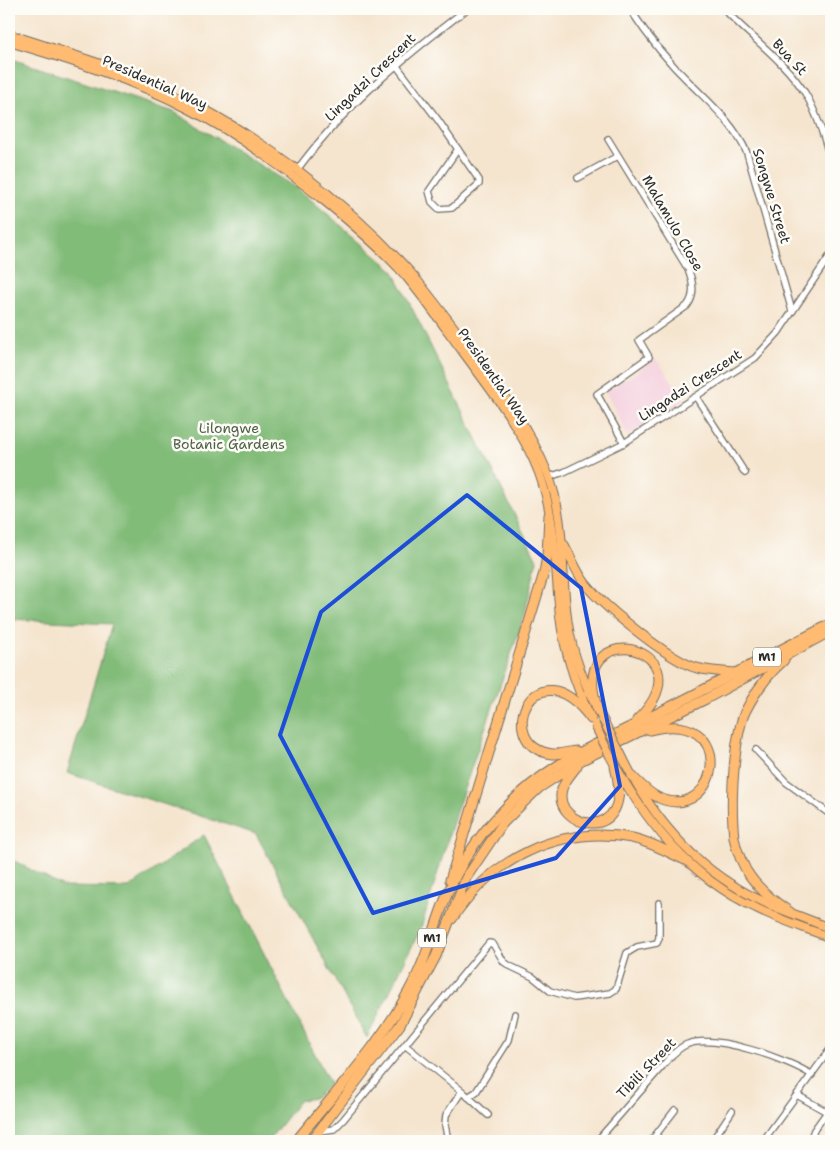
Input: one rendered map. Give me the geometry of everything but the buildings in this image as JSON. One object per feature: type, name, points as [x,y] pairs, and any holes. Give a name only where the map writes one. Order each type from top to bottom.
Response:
[{"type":"highway","points":[[447,895],[544,573],[549,541],[549,515]]},
{"type":"highway","points":[[564,545],[582,579],[598,599],[656,644],[696,668],[735,673]]},
{"type":"highway","name":"M1","points":[[296,1141],[354,1071],[392,1020],[416,977],[447,895],[476,843],[496,817],[534,780],[581,750],[831,624]]},
{"type":"highway","name":"M1","points":[[311,1141],[400,1025],[424,982],[466,878],[503,823],[539,788],[582,760],[706,699],[831,632]]},
{"type":"highway","points":[[598,711],[592,678],[598,662],[604,656],[620,649],[641,652],[654,664],[659,687],[653,703],[631,726]]},
{"type":"highway","points":[[790,912],[771,898],[750,876],[737,848],[732,827],[738,737],[744,714],[756,693],[774,669],[796,650]]},
{"type":"highway","points":[[581,750],[553,754],[534,746],[523,731],[523,712],[534,696],[552,690],[570,695],[580,704],[593,722]]},
{"type":"highway","points":[[632,776],[648,792],[659,798],[679,801],[699,793],[705,787],[712,772],[711,752],[700,735],[691,730],[680,726],[637,734]]},
{"type":"highway","points":[[582,760],[567,779],[562,795],[566,810],[571,816],[588,823],[605,819],[611,815],[620,801],[620,784],[615,767]]},
{"type":"highway","points":[[445,930],[462,904],[486,878],[528,850],[555,841],[583,835],[634,839],[658,847],[685,860]]},
{"type":"main road","name":"Presidential Way","points":[[9,34],[103,64],[174,94],[225,121],[297,170],[358,221],[413,275],[516,413],[533,441],[549,476],[564,545],[568,623],[586,685],[632,776],[658,818],[688,850],[714,873],[742,891],[831,928]]},
{"type":"main road","name":"Presidential Way","points":[[9,42],[100,71],[188,108],[295,177],[342,215],[404,274],[504,408],[525,443],[540,474],[557,563],[560,617],[571,669],[593,722],[615,767],[652,823],[685,860],[735,897],[756,908],[831,938]]},
{"type":"street","name":"Lingadzi Crescent","points":[[297,170],[309,154],[396,65],[467,9]]},
{"type":"street","name":"Songwe Street","points":[[630,9],[651,42],[728,120],[741,140],[747,153],[792,311]]},
{"type":"street","name":"Bua St","points":[[724,9],[781,63],[805,93],[821,127],[831,162]]},
{"type":"street","points":[[828,9],[831,13]]},
{"type":"street","points":[[396,65],[458,149],[477,175],[479,184],[452,208],[439,209],[432,202],[429,191],[458,149]]},
{"type":"street","name":"Malamulo Close","points":[[608,139],[688,269],[693,285],[692,299],[687,306],[639,340],[649,356],[597,394],[624,443]]},
{"type":"street","points":[[578,178],[618,156]]},
{"type":"street","name":"Lingadzi Crescent","points":[[549,476],[564,472],[624,443],[755,358],[778,332],[831,254]]},
{"type":"street","points":[[696,397],[745,473]]},
{"type":"street","points":[[756,750],[786,782],[831,815]]},
{"type":"street","points":[[320,1130],[334,1130],[406,1046],[489,943],[493,944],[504,962],[533,977],[550,991],[574,998],[610,993],[616,989],[619,983],[627,953],[637,946],[657,943],[659,938],[659,903]]},
{"type":"street","points":[[468,1097],[476,1092],[509,1040],[515,1014]]},
{"type":"street","name":"Tibili Street","points":[[598,1139],[672,1055],[687,1044],[705,1042],[750,1050],[789,1062],[812,1075]]},
{"type":"street","points":[[406,1046],[462,1091],[488,1115]]},
{"type":"street","points":[[763,1141],[831,1048]]},
{"type":"street","points":[[448,1141],[445,1125],[446,1115],[462,1091]]},
{"type":"street","points":[[797,1095],[827,1112],[814,1130],[811,1138],[814,1141]]},
{"type":"street","points":[[653,1140],[675,1110]]},
{"type":"street","points":[[712,1141],[732,1111]]},
{"type":"street","points":[[598,1139],[606,1141]]},
{"type":"highlighted area","points":[[467,495],[581,588],[620,786],[556,858],[373,913],[280,735],[321,612]]},
{"type":"shaded area","points":[[656,359],[685,399],[628,436],[606,392]]},
{"type":"green space","name":"Lilongwe Botanic Gardens","points":[[9,58],[174,112],[297,188],[393,270],[537,560],[524,617],[456,812],[421,928],[367,1038],[256,834],[67,773],[112,624],[9,619]]},
{"type":"green space","points":[[204,835],[330,1084],[315,1098],[300,1100],[268,1141],[9,1141],[9,858],[63,887],[129,888]]}]
